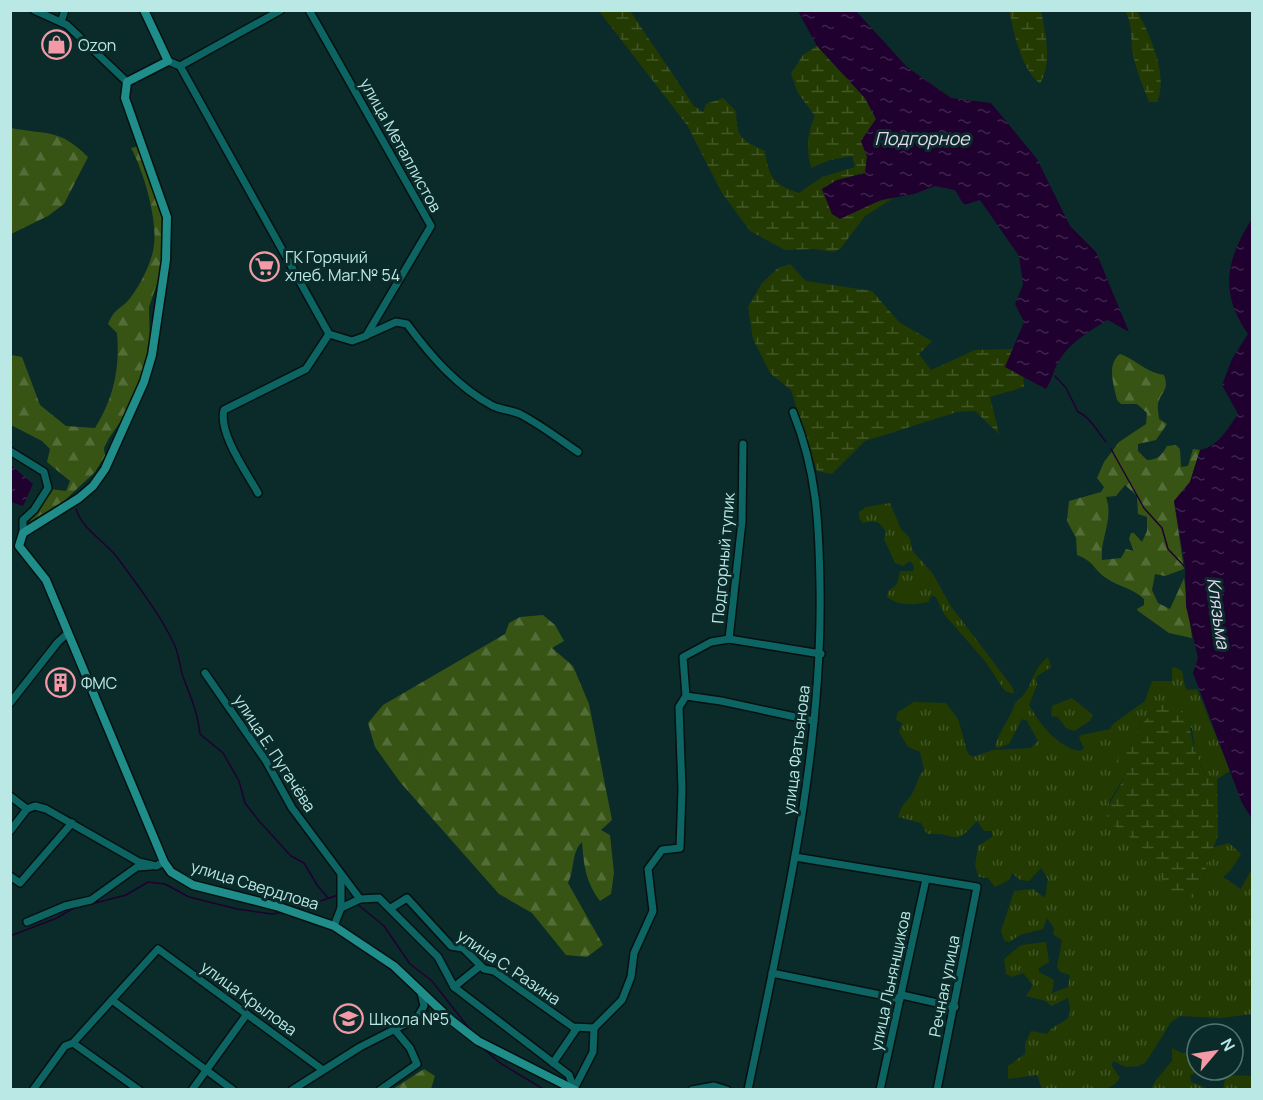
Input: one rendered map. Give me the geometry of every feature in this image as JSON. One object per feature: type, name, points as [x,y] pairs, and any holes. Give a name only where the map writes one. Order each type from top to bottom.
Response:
[{"type":"main road","points":[[23,533],[79,498],[93,486],[105,469],[144,382],[152,355],[166,260],[167,217],[125,98],[127,82],[168,61],[144,10]]},
{"type":"main road","name":"улица Свердлова","points":[[23,533],[19,541],[21,550],[46,580],[160,864],[193,885],[276,906],[334,926],[394,966],[451,1020],[478,1041],[574,1089]]},
{"type":"street","points":[[34,10],[61,22],[127,82]]},
{"type":"street","points":[[61,22],[65,10]]},
{"type":"street","points":[[180,66],[281,10]]},
{"type":"street","name":"улица Металлистов","points":[[309,10],[431,226],[366,336]]},
{"type":"street","points":[[168,61],[180,66],[329,334],[352,341],[396,322],[407,324],[429,355],[472,391],[494,406],[517,413],[540,425],[578,452]]},
{"type":"street","points":[[258,493],[227,436],[222,418],[224,411],[306,369],[329,334]]},
{"type":"street","name":"улица Фатьянова","points":[[748,1089],[795,857],[821,654],[816,485],[807,447],[793,412]]},
{"type":"street","name":"Подгорный тупик","points":[[729,639],[742,521],[743,444]]},
{"type":"street","points":[[10,451],[44,472],[48,488],[34,510],[23,520],[23,533]]},
{"type":"street","points":[[10,703],[58,642],[68,633]]},
{"type":"street","points":[[574,1089],[593,1052],[594,1028],[622,1000],[630,977],[634,953],[653,911],[648,869],[662,850],[680,848],[682,789],[679,707],[686,696],[683,657],[711,642],[729,639],[821,654]]},
{"type":"street","name":"улица Е. Пугачёва","points":[[205,673],[266,761],[292,808],[360,899]]},
{"type":"street","points":[[686,696],[721,700],[814,721]]},
{"type":"street","points":[[10,796],[27,809]]},
{"type":"street","points":[[10,831],[27,809],[35,806],[46,809],[72,823],[139,862],[160,864]]},
{"type":"street","points":[[10,876],[20,883],[72,823]]},
{"type":"street","points":[[795,857],[926,879]]},
{"type":"street","points":[[27,922],[65,906],[91,900],[137,867],[160,864]]},
{"type":"street","points":[[334,926],[340,908],[341,875]]},
{"type":"street","name":"Речная улица","points":[[926,879],[977,887],[937,1089]]},
{"type":"street","name":"улица Льнянщиков","points":[[880,1089],[926,879]]},
{"type":"street","points":[[340,908],[360,899],[379,898],[438,957],[454,987],[569,1075],[574,1089]]},
{"type":"street","name":"улица С. Разина","points":[[390,908],[407,898],[451,946],[463,948],[480,966],[494,971],[577,1028]]},
{"type":"street","points":[[438,957],[451,946]]},
{"type":"street","name":"улица Крылова","points":[[112,1000],[158,949],[322,1070]]},
{"type":"street","points":[[454,987],[480,966]]},
{"type":"street","points":[[772,973],[955,1007]]},
{"type":"street","points":[[417,1018],[424,1006],[421,990]]},
{"type":"street","points":[[33,1089],[65,1046],[73,1043],[112,1000],[233,1089]]},
{"type":"street","points":[[192,1089],[247,1014]]},
{"type":"street","points":[[292,1089],[417,1018],[432,1015],[451,1020]]},
{"type":"street","points":[[553,1063],[577,1028],[594,1028]]},
{"type":"street","points":[[380,1089],[417,1064],[410,1048],[394,1029]]},
{"type":"street","points":[[73,1043],[139,1089]]},
{"type":"street","points":[[692,1089],[714,1086],[727,1089]]},
{"type":"green space","points":[[599,11],[630,11],[694,106],[703,112],[706,104],[723,98],[736,111],[737,127],[742,137],[765,151],[768,168],[774,179],[799,193],[822,177],[855,167],[852,156],[830,160],[811,168],[808,141],[815,116],[798,93],[791,74],[803,55],[817,46],[865,98],[876,119],[861,141],[867,157],[865,173],[837,180],[822,189],[832,214],[895,197],[865,216],[840,249],[833,252],[814,249],[785,250],[750,231],[722,193],[687,125]]},
{"type":"green space","points":[[1009,11],[1041,11],[1047,58],[1040,84],[1023,60]]},
{"type":"green space","points":[[1118,11],[1137,11],[1147,31],[1161,80],[1157,102],[1149,102],[1133,55],[1128,17],[1126,12]]},
{"type":"green space","points":[[11,128],[60,137],[69,141],[88,157],[64,204],[48,216],[11,234]]},
{"type":"green space","points":[[139,146],[166,217],[165,260],[149,307],[150,352],[141,382],[123,418],[109,438],[104,448],[105,456],[95,472],[64,501],[29,522],[51,489],[66,491],[70,481],[47,462],[50,449],[42,441],[11,425],[11,355],[22,357],[40,405],[66,426],[95,428],[111,394],[118,358],[117,333],[108,324],[113,314],[128,301],[141,282],[154,244],[150,200],[131,148]]},
{"type":"green space","points":[[790,264],[806,281],[872,291],[900,323],[932,341],[919,354],[931,370],[975,350],[1014,349],[1005,367],[1023,375],[1024,387],[990,397],[999,434],[975,411],[957,412],[865,441],[832,474],[817,471],[791,390],[770,373],[753,339],[748,307],[762,283],[778,268]]},
{"type":"green space","points":[[1120,354],[1151,371],[1164,375],[1166,381],[1158,407],[1159,419],[1167,424],[1156,440],[1138,444],[1138,451],[1147,460],[1151,460],[1159,456],[1167,446],[1176,445],[1180,449],[1181,467],[1188,466],[1193,449],[1200,450],[1190,482],[1174,501],[1184,569],[1165,576],[1155,574],[1152,590],[1158,603],[1170,609],[1184,578],[1192,638],[1169,633],[1138,611],[1137,609],[1144,605],[1144,599],[1106,578],[1087,560],[1077,555],[1076,538],[1067,521],[1069,501],[1101,492],[1104,487],[1097,478],[1104,462],[1119,442],[1146,424],[1147,413],[1137,404],[1121,404],[1117,400],[1112,376],[1116,359]],"holes":[[[1125,485],[1137,496],[1138,514],[1147,517],[1147,531],[1142,542],[1134,533],[1131,533],[1129,539],[1134,551],[1126,549],[1121,558],[1102,560],[1108,521],[1106,497],[1116,496]]]},
{"type":"green space","points":[[890,503],[901,529],[910,538],[912,550],[933,574],[950,605],[1013,688],[1014,694],[1005,691],[985,661],[944,614],[936,597],[932,595],[928,602],[912,604],[896,602],[887,597],[888,592],[897,584],[900,571],[913,571],[914,566],[910,561],[903,566],[895,563],[884,539],[886,532],[884,528],[877,522],[863,523],[859,518],[859,512],[866,507]]},
{"type":"green space","points":[[543,615],[555,625],[564,641],[552,648],[573,666],[589,704],[612,820],[601,830],[610,835],[614,873],[611,894],[600,901],[591,887],[586,873],[582,842],[576,851],[568,883],[603,945],[587,957],[566,955],[532,913],[499,894],[400,782],[375,747],[368,723],[383,705],[505,634],[509,623],[520,617]]},
{"type":"green space","points":[[1048,657],[1051,667],[1036,677],[1037,685],[1029,705],[1044,727],[1057,740],[1080,751],[1084,748],[1079,738],[1081,735],[1110,729],[1113,724],[1145,701],[1152,681],[1172,681],[1172,668],[1175,667],[1182,671],[1185,687],[1188,690],[1197,689],[1230,771],[1217,779],[1206,776],[1195,752],[1192,728],[1149,717],[1139,726],[1138,734],[1124,746],[1116,763],[1126,764],[1126,774],[1109,802],[1111,824],[1122,830],[1152,855],[1168,888],[1196,897],[1214,847],[1229,843],[1241,854],[1231,870],[1223,877],[1241,889],[1250,872],[1252,873],[1252,1014],[1221,1018],[1180,1016],[1171,1022],[1146,1062],[1139,1066],[1126,1067],[1113,1061],[1112,1066],[1120,1078],[1114,1085],[1095,1091],[1042,1089],[1037,1075],[1008,1079],[1008,1066],[1025,1054],[1025,1044],[1031,1031],[1047,1034],[1068,1018],[1070,1013],[1068,998],[1051,1006],[1046,1001],[1026,996],[1033,985],[1023,973],[1012,977],[1006,974],[1004,959],[1021,945],[1046,942],[1049,962],[1039,968],[1039,972],[1054,980],[1052,993],[1068,987],[1070,975],[1060,972],[1057,967],[1062,940],[1053,934],[1054,928],[1047,918],[1043,929],[1020,935],[1009,942],[1004,940],[1001,931],[1014,891],[1033,889],[1045,898],[1048,879],[1041,868],[1029,881],[1020,880],[1012,873],[1009,880],[995,887],[988,878],[979,877],[975,866],[978,846],[992,837],[992,831],[984,831],[977,821],[959,837],[927,834],[921,823],[898,817],[924,770],[920,752],[908,747],[899,732],[902,723],[896,720],[898,712],[914,702],[946,703],[958,719],[968,754],[973,757],[993,750],[1031,748],[1038,741],[1027,721],[1022,719],[1009,744],[998,748],[995,746],[1015,703],[1026,692],[1038,669]]},
{"type":"green space","points":[[1072,698],[1093,715],[1090,721],[1074,731],[1066,728],[1058,717],[1051,716],[1052,706]]},
{"type":"green space","points":[[1165,703],[1175,707],[1186,717],[1197,756],[1206,776],[1217,779],[1218,835],[1196,897],[1177,901],[1159,873],[1152,855],[1110,824],[1106,814],[1126,771],[1126,764],[1116,763],[1124,746],[1138,734],[1139,726],[1149,717],[1152,709]]},
{"type":"green space","points":[[1172,1048],[1185,1053],[1185,1082],[1209,1089],[1151,1089],[1172,1061]]},
{"type":"green space","points":[[424,1069],[435,1076],[431,1089],[393,1089]]},
{"type":"green space","points":[[1245,1076],[1252,1076],[1252,1089],[1223,1089],[1224,1082],[1245,1082]]},
{"type":"water","name":"Подгорное","points":[[798,11],[856,11],[907,67],[951,98],[991,103],[1037,159],[1070,226],[1096,252],[1129,332],[1108,320],[1088,332],[1075,342],[1060,359],[1046,389],[1005,367],[1024,322],[1015,304],[1023,285],[1019,256],[980,200],[964,205],[955,190],[935,186],[914,194],[881,200],[840,219],[832,214],[822,189],[837,180],[865,173],[867,157],[861,141],[876,119],[865,98],[817,46]]},
{"type":"water","name":"Клязьма","points":[[1252,219],[1252,819],[1242,803],[1193,673],[1198,658],[1186,606],[1185,566],[1174,501],[1190,482],[1200,450],[1217,441],[1238,414],[1222,385],[1232,359],[1248,334],[1233,304],[1229,276],[1236,248]]},
{"type":"water","points":[[11,465],[33,484],[23,506],[11,502]]},
{"type":"waterway","points":[[1055,376],[1066,388],[1078,412],[1090,421],[1106,442]]},
{"type":"waterway","points":[[1111,449],[1144,508],[1162,528],[1168,549],[1184,566]]},
{"type":"waterway","points":[[76,509],[88,529],[117,557],[163,623],[176,650],[198,719],[200,734],[223,753],[239,781],[245,803],[259,821],[291,856],[304,863],[328,898]]},
{"type":"waterway","points":[[10,936],[57,918],[72,909],[126,895],[148,882],[165,884],[189,897],[237,909],[272,914],[284,912]]},
{"type":"waterway","points":[[297,909],[338,895]]},
{"type":"waterway","points":[[356,903],[384,926],[410,964],[432,981],[472,1032]]},
{"type":"waterway","points":[[483,1048],[500,1063],[545,1090]]},
{"type":"place","name":"Ozon","points":[[57,45]]},
{"type":"place","name":"ГК Горячий хлеб. Маг.№ 54","points":[[264,266]]},
{"type":"place","name":"ФМС","points":[[60,683]]},
{"type":"place","name":"Школа №5","points":[[348,1019]]}]
